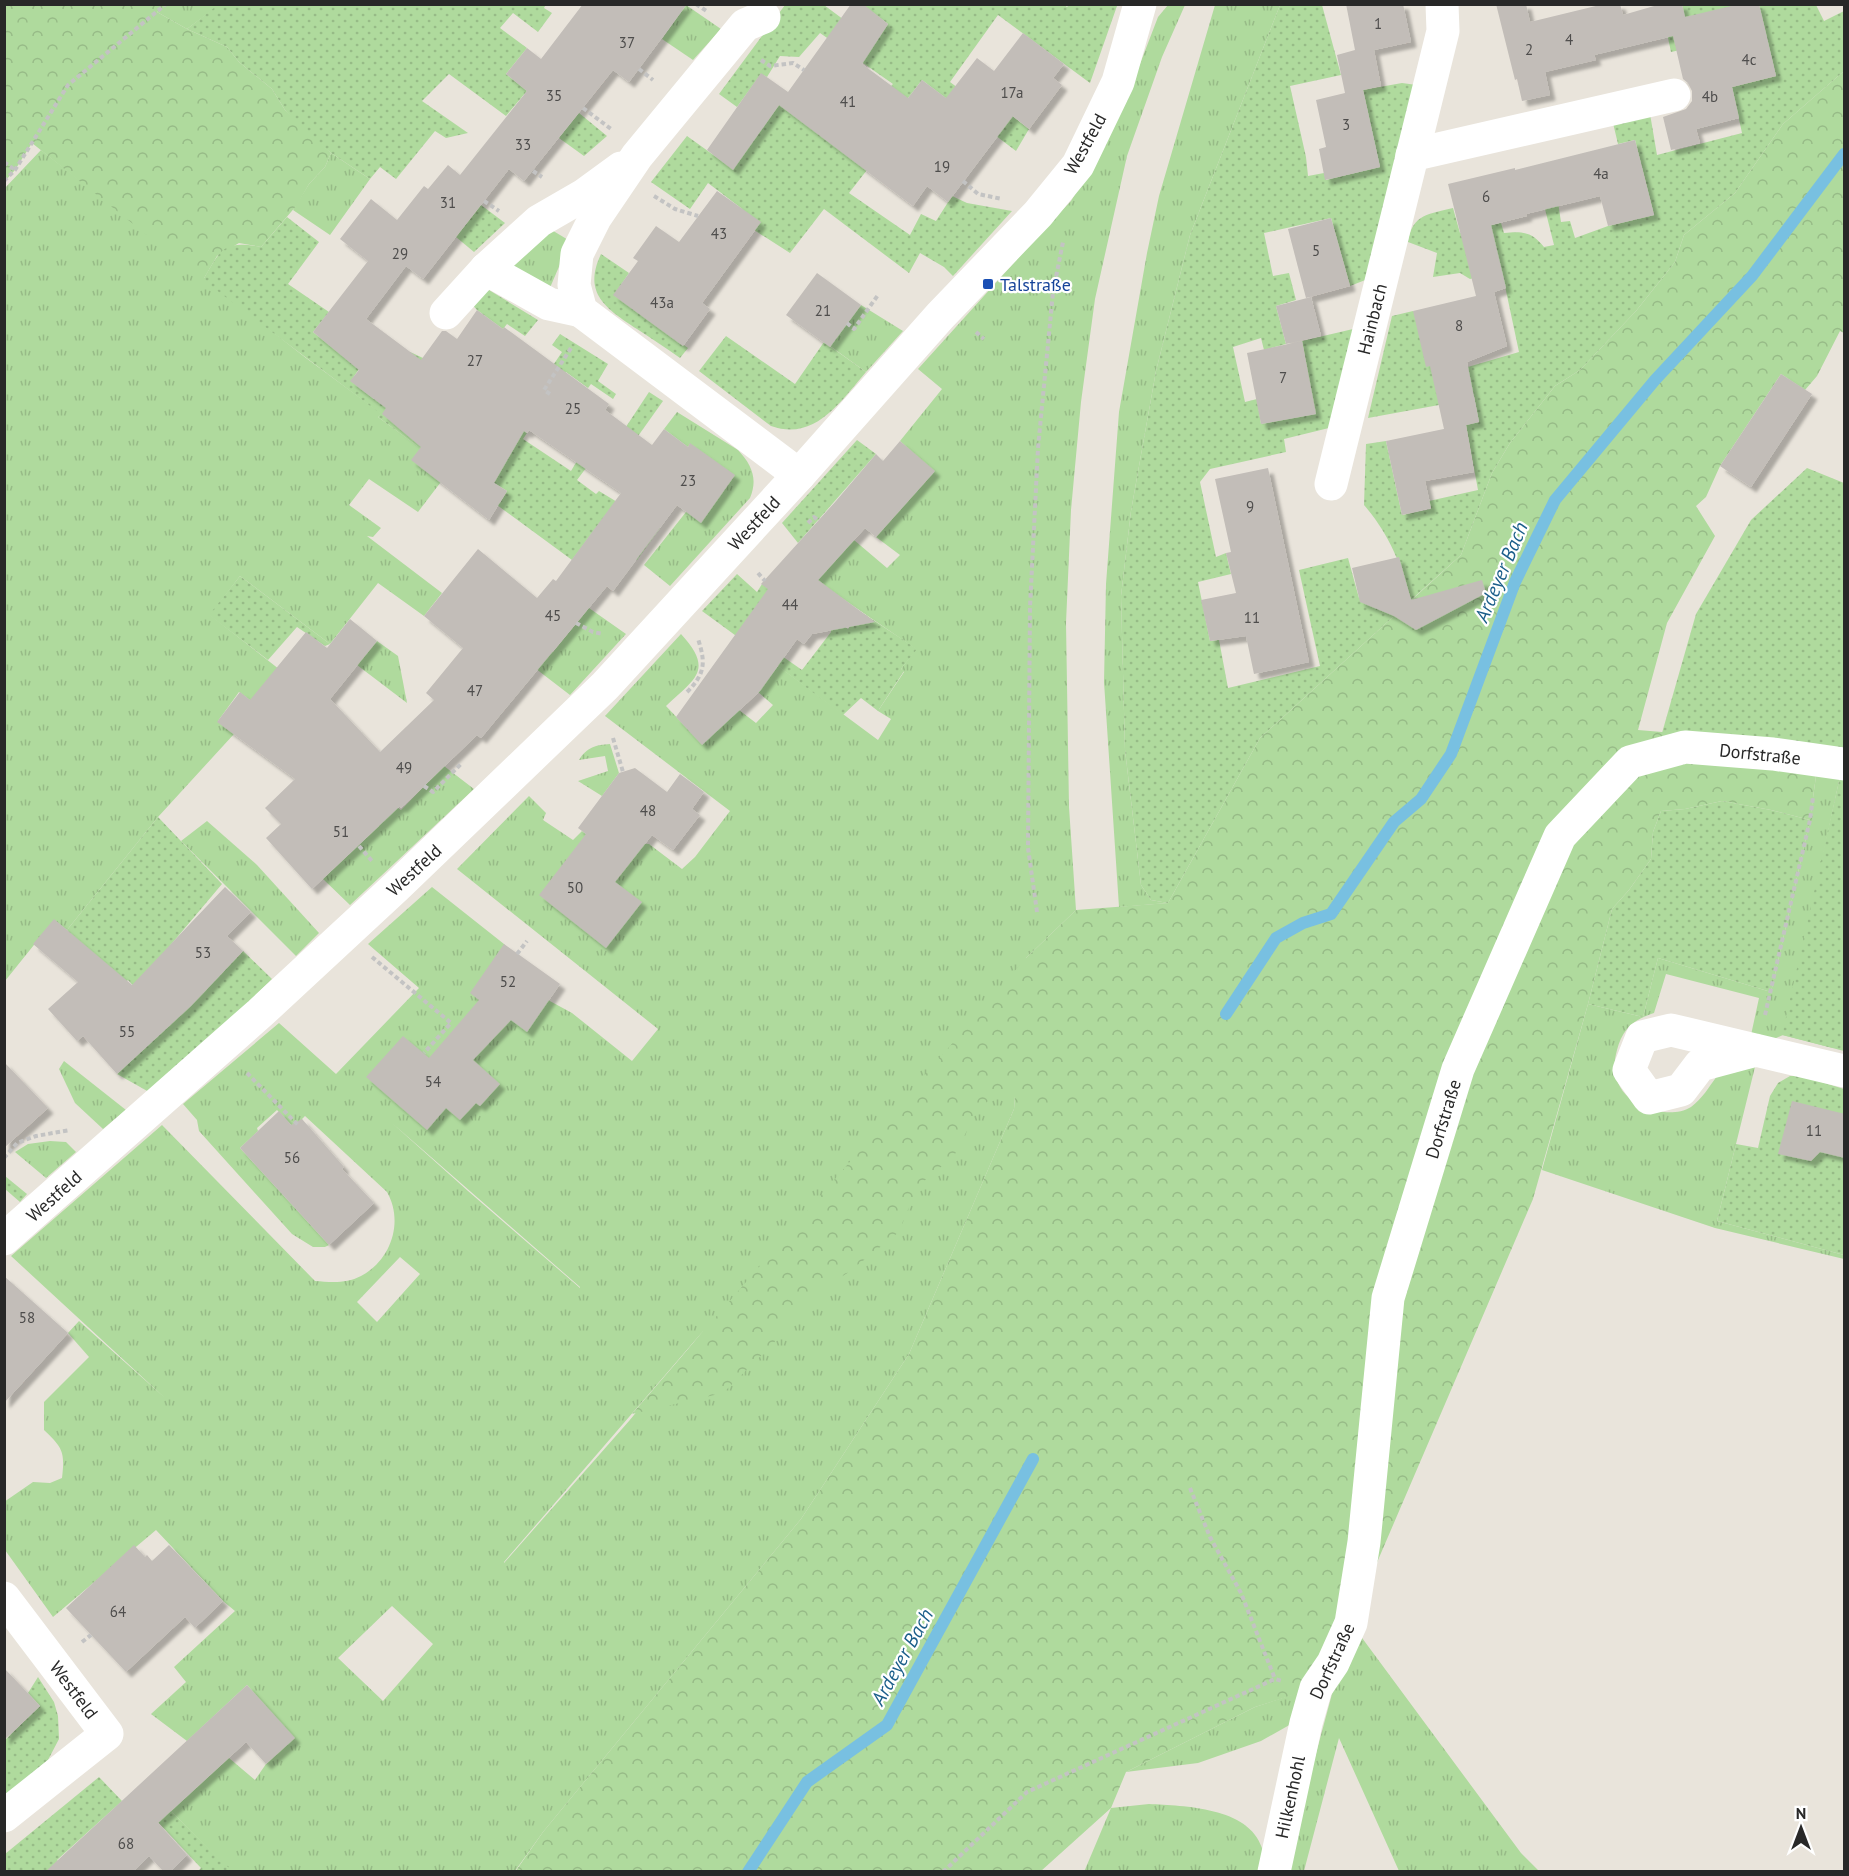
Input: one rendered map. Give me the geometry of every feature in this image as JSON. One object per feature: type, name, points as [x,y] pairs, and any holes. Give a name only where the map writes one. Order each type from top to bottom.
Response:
[{"type":"street","name":"Westfeld","points":[[4,1239],[345,935],[605,686],[799,475],[940,316],[1038,214],[1078,165],[1118,82],[1140,4]]},
{"type":"street","name":"Hainbach","points":[[1331,484],[1443,31],[1442,4]]},
{"type":"street","points":[[586,314],[574,285],[577,254],[596,218],[630,166],[745,25],[764,17]]},
{"type":"street","points":[[1412,155],[1674,95]]},
{"type":"street","points":[[446,313],[486,268],[538,221],[630,166]]},
{"type":"street","points":[[486,268],[549,304],[586,314],[799,475]]},
{"type":"street","name":"Dorfstraße","points":[[1306,1723],[1316,1688],[1333,1663],[1351,1623],[1364,1542],[1388,1298],[1458,1069],[1560,836],[1630,762],[1645,757],[1685,747],[1773,754],[1831,762]]},
{"type":"street","points":[[1756,1050],[1845,1071]]},
{"type":"street","name":"Westfeld","points":[[4,1598],[107,1734],[4,1816]]},
{"type":"street","name":"Hilkenhohl","points":[[1274,1872],[1306,1723]]},
{"type":"path","points":[[4,181],[15,170],[68,86],[166,4]]},
{"type":"path","points":[[4,162],[15,170]]},
{"type":"path","points":[[630,166],[675,209],[698,216]]},
{"type":"path","points":[[1037,912],[1028,848],[1030,607],[1038,448],[1053,292],[1065,235]]},
{"type":"path","points":[[847,323],[854,329],[878,295]]},
{"type":"path","points":[[550,394],[544,390],[586,314]]},
{"type":"path","points":[[671,614],[690,628],[702,650],[704,663],[699,680],[687,692]]},
{"type":"path","points":[[613,738],[623,772]]},
{"type":"path","points":[[1756,1050],[1810,820],[1831,762]]},
{"type":"path","points":[[424,786],[432,792],[461,764]]},
{"type":"path","points":[[345,935],[451,1023],[424,1053]]},
{"type":"path","points":[[517,954],[527,941]]},
{"type":"path","points":[[221,1046],[299,1126]]},
{"type":"path","points":[[4,1158],[17,1143],[36,1136],[77,1129]]},
{"type":"path","points":[[1190,1488],[1210,1537],[1241,1593],[1275,1679]]},
{"type":"path","points":[[943,1872],[1027,1792],[1275,1679],[1316,1688]]},
{"type":"green space","points":[[219,4],[546,4],[544,8],[552,13],[538,32],[513,13],[500,28],[527,48],[506,74],[527,91],[506,116],[449,74],[422,101],[468,133],[446,138],[435,131],[396,179],[380,167],[370,179],[331,153],[302,129],[285,110],[272,89],[239,62],[227,47],[187,29]]},
{"type":"green space","points":[[1063,4],[1067,7],[1069,5],[1111,4],[1117,6],[1090,83],[998,15],[950,82],[1005,123],[1011,115],[1029,129],[1016,151],[922,80],[858,163],[867,170],[849,193],[910,235],[921,214],[936,221],[952,196],[967,203],[1012,211],[953,276],[944,267],[920,253],[909,273],[824,209],[790,253],[754,230],[741,208],[708,183],[690,209],[651,182],[687,136],[733,169],[779,105],[890,87],[893,84],[820,33],[799,57],[780,56],[767,77],[761,74],[737,107],[719,94],[785,5],[824,5],[875,43],[888,24],[863,5]]},
{"type":"green space","points":[[5,5],[166,5],[157,12],[227,47],[239,62],[272,89],[285,110],[331,153],[325,167],[309,184],[297,205],[261,247],[239,243],[217,256],[203,280],[32,143],[5,181]]},
{"type":"green space","points":[[166,5],[219,5],[187,29],[157,12]]},
{"type":"green space","points":[[686,5],[721,29],[693,60],[662,39]]},
{"type":"green space","points":[[1168,5],[1185,5],[1162,57],[1127,156],[1095,299],[1081,402],[1071,510],[1066,623],[1069,807],[1076,910],[1026,958],[1014,1109],[909,1354],[801,1519],[543,1832],[515,1871],[232,1872],[171,1811],[229,1758],[255,1780],[266,1764],[294,1738],[247,1685],[187,1741],[151,1714],[186,1682],[174,1667],[235,1611],[156,1530],[53,1617],[5,1550],[4,1502],[33,1482],[50,1483],[62,1478],[63,1456],[59,1446],[44,1430],[44,1402],[89,1357],[68,1333],[79,1321],[165,1398],[11,1256],[162,1125],[315,1281],[350,1280],[371,1269],[387,1250],[392,1239],[394,1216],[387,1192],[305,1116],[302,1119],[303,1122],[295,1129],[277,1110],[240,1148],[329,1245],[325,1247],[313,1247],[292,1234],[199,1131],[197,1120],[183,1104],[279,1023],[336,1074],[419,988],[368,944],[432,887],[504,944],[548,1000],[572,1013],[632,1061],[658,1029],[457,869],[529,796],[546,813],[543,820],[573,840],[582,831],[595,841],[649,844],[682,869],[695,857],[730,811],[605,716],[681,634],[697,657],[699,666],[692,681],[666,706],[702,744],[739,710],[756,723],[773,705],[758,692],[778,666],[878,740],[891,719],[878,711],[904,672],[901,669],[916,649],[817,581],[854,540],[887,568],[900,555],[876,537],[934,472],[900,441],[942,389],[918,369],[1071,201],[1104,145],[1125,103],[1158,17]],"holes":[[[392,1123],[580,1288],[468,1191]],[[400,1257],[420,1274],[377,1322],[357,1302]],[[704,1330],[629,1421],[504,1562]],[[392,1606],[433,1644],[383,1701],[338,1658]]]},
{"type":"green space","points":[[1215,5],[1280,5],[1190,235],[1156,371],[1131,511],[1121,596],[1125,750],[1141,885],[1151,900],[1168,903],[1119,907],[1104,682],[1106,584],[1119,412],[1159,196]]},
{"type":"green space","points":[[1280,5],[1322,5],[1341,75],[1290,86],[1308,176],[1324,173],[1326,180],[1380,167],[1363,90],[1402,83],[1424,86],[1373,277],[1350,286],[1331,218],[1264,233],[1273,276],[1289,273],[1296,300],[1276,306],[1286,344],[1264,350],[1261,338],[1233,347],[1245,402],[1257,399],[1261,424],[1315,414],[1302,341],[1353,329],[1333,427],[1284,439],[1286,452],[1210,469],[1200,482],[1216,557],[1226,553],[1231,574],[1198,582],[1210,641],[1219,640],[1228,688],[1320,666],[1299,570],[1348,558],[1359,598],[1375,593],[1394,616],[1260,738],[1168,903],[1151,900],[1141,885],[1125,750],[1121,596],[1131,511],[1156,371],[1190,235]]},
{"type":"green space","points":[[1682,5],[1740,5],[1722,41],[1671,52],[1665,24],[1685,18]]},
{"type":"green space","points":[[1759,5],[1816,5],[1824,21],[1844,11],[1844,71],[1783,124],[1735,193],[1684,235],[1675,262],[1636,311],[1580,370],[1555,386],[1510,443],[1492,473],[1461,555],[1411,600],[1393,550],[1364,505],[1366,444],[1386,441],[1402,515],[1431,509],[1429,501],[1478,490],[1466,425],[1479,422],[1474,396],[1368,418],[1392,316],[1413,311],[1456,359],[1461,369],[1519,352],[1502,272],[1470,279],[1460,273],[1433,277],[1437,253],[1408,242],[1413,226],[1423,217],[1453,208],[1460,233],[1501,223],[1504,233],[1517,232],[1531,235],[1544,247],[1554,245],[1544,205],[1558,202],[1561,222],[1570,221],[1575,238],[1608,226],[1654,215],[1635,140],[1618,144],[1612,119],[1649,108],[1657,155],[1742,133],[1732,87],[1776,76]]},
{"type":"green space","points":[[1844,71],[1844,333],[1840,331],[1817,376],[1805,390],[1781,374],[1720,466],[1706,497],[1696,506],[1715,536],[1667,623],[1638,730],[1674,733],[1818,761],[1810,820],[1722,801],[1685,809],[1661,811],[1653,832],[1651,859],[1612,909],[1588,1004],[1533,1199],[1351,1623],[1316,1688],[1255,1707],[1126,1772],[1111,1808],[1041,1871],[515,1872],[543,1832],[801,1519],[909,1354],[1014,1109],[1015,1097],[1003,1095],[992,1097],[976,1113],[954,1156],[917,1187],[899,1232],[849,1272],[811,1296],[790,1313],[774,1343],[723,1393],[632,1414],[1026,958],[1076,910],[1168,903],[1260,738],[1461,555],[1492,473],[1510,443],[1555,386],[1580,370],[1636,311],[1675,262],[1684,235],[1735,193],[1783,124]]},
{"type":"green space","points":[[579,113],[607,136],[584,156],[559,138]]},
{"type":"green space","points":[[41,150],[306,358],[382,414],[378,417],[450,470],[418,512],[369,479],[349,505],[381,528],[373,537],[367,536],[442,593],[424,616],[378,583],[330,644],[240,576],[210,615],[321,702],[281,723],[239,692],[218,721],[234,734],[158,817],[67,930],[54,920],[5,981],[4,189]]},
{"type":"green space","points":[[331,153],[370,179],[330,235],[293,210],[309,184],[325,167]]},
{"type":"green space","points":[[481,205],[505,223],[474,252],[456,237]]},
{"type":"green space","points":[[287,217],[319,242],[288,284],[329,312],[313,332],[359,369],[351,381],[374,399],[410,352],[423,358],[527,433],[523,439],[571,471],[577,461],[586,468],[577,480],[596,494],[599,491],[660,528],[637,560],[595,529],[572,560],[471,486],[500,503],[507,491],[494,483],[436,460],[378,417],[381,414],[203,280],[214,261],[225,249],[238,245],[261,247]]},
{"type":"green space","points":[[550,229],[570,241],[549,290],[510,267]]},
{"type":"green space","points":[[601,254],[629,273],[614,295],[688,348],[680,358],[607,307],[596,290],[594,280]]},
{"type":"green space","points":[[489,290],[538,320],[525,336],[507,324],[503,329],[477,310],[468,300]]},
{"type":"green space","points":[[861,305],[903,331],[866,372],[830,346]]},
{"type":"green space","points":[[560,334],[608,364],[598,381],[616,394],[613,399],[591,384],[588,388],[566,372],[543,403],[533,395],[562,352],[552,345]]},
{"type":"green space","points":[[726,336],[795,384],[824,342],[866,372],[837,406],[814,424],[787,429],[771,426],[699,371]]},
{"type":"green space","points":[[649,392],[663,401],[626,453],[614,445]]},
{"type":"green space","points":[[677,412],[738,450],[750,467],[753,485],[750,498],[670,586],[644,565],[686,512],[690,444],[688,447],[664,429]]},
{"type":"green space","points":[[857,440],[876,454],[798,543],[782,523]]},
{"type":"green space","points":[[1807,468],[1844,483],[1844,752],[1662,733],[1696,614],[1751,520]]},
{"type":"green space","points":[[737,574],[757,592],[762,584],[772,591],[739,638],[702,611]]},
{"type":"green space","points":[[240,576],[330,644],[325,646],[297,627],[268,660],[209,615]]},
{"type":"green space","points":[[589,608],[626,634],[570,695],[527,662],[541,644],[553,652]]},
{"type":"green space","points":[[861,612],[917,649],[901,669],[904,671],[878,711],[861,698],[843,715],[763,655],[769,647],[802,670],[831,632],[829,616],[848,629]]},
{"type":"green space","points":[[377,641],[398,656],[407,703],[357,665]]},
{"type":"green space","points":[[610,744],[619,773],[602,796],[578,781],[608,771],[605,756],[579,760],[585,752],[592,748]]},
{"type":"green space","points":[[1818,761],[1844,773],[1839,781],[1811,911],[1833,1048],[1783,1035],[1774,1039],[1751,1035],[1759,998],[1666,974],[1654,1013],[1643,1017],[1658,958],[1771,992],[1810,820]]},
{"type":"green space","points":[[334,762],[401,810],[444,766],[474,789],[350,905],[323,879],[379,826],[348,793]]},
{"type":"green space","points":[[1844,773],[1844,1051],[1782,1035],[1839,781]]},
{"type":"green space","points":[[1722,801],[1810,820],[1771,992],[1658,958],[1643,1017],[1588,1004],[1612,909],[1651,859],[1653,832],[1661,811],[1685,809]]},
{"type":"green space","points":[[158,817],[222,884],[163,954],[203,993],[243,951],[272,979],[216,1034],[149,1092],[117,1074],[170,1025],[128,980],[107,999],[67,930]]},
{"type":"green space","points":[[207,821],[257,865],[319,933],[296,956],[181,841]]},
{"type":"green space","points":[[1588,1004],[1643,1017],[1632,1024],[1622,1036],[1615,1063],[1615,1074],[1624,1093],[1641,1106],[1664,1112],[1685,1110],[1695,1104],[1717,1076],[1755,1067],[1717,1221],[1844,1255],[1844,1259],[1715,1228],[1542,1170]]},
{"type":"green space","points":[[64,1061],[126,1110],[103,1129],[75,1103],[59,1069]]},
{"type":"green space","points":[[1790,1076],[1802,1076],[1844,1089],[1844,1255],[1717,1221],[1736,1144],[1758,1148],[1770,1096],[1778,1083]]},
{"type":"green space","points":[[50,1141],[66,1142],[76,1152],[46,1178],[15,1152],[28,1144]]},
{"type":"green space","points":[[5,1176],[27,1194],[20,1202],[5,1189]]},
{"type":"green space","points":[[1351,1623],[1521,1853],[1539,1871],[1399,1871],[1339,1738],[1304,1871],[1290,1872],[1314,1761]]},
{"type":"green space","points":[[38,1677],[54,1702],[58,1716],[59,1739],[48,1760],[5,1796],[5,1740],[40,1706],[28,1693]]},
{"type":"green space","points":[[1298,1693],[1293,1723],[1261,1741],[1198,1763],[1126,1772],[1255,1707]]},
{"type":"green space","points":[[99,1777],[122,1801],[57,1860],[67,1871],[5,1872],[5,1854]]},
{"type":"green space","points":[[1149,1804],[1214,1811],[1244,1824],[1255,1834],[1262,1848],[1263,1872],[1084,1872],[1111,1808]]},
{"type":"green space","points":[[168,1808],[232,1871],[198,1871],[201,1868],[156,1820]]},
{"type":"building","points":[[583,4],[687,4],[629,82],[613,70],[524,181],[509,169],[423,279],[406,266],[366,319],[421,360],[442,331],[446,331],[457,339],[477,310],[503,329],[504,327],[609,404],[605,410],[652,445],[664,429],[688,447],[690,443],[735,475],[701,523],[677,505],[613,591],[607,586],[481,738],[477,735],[312,889],[266,838],[281,824],[265,808],[295,779],[217,722],[240,692],[250,700],[306,632],[327,648],[350,619],[377,641],[330,699],[380,752],[434,700],[426,693],[463,648],[424,616],[478,549],[537,598],[553,579],[556,581],[621,493],[529,430],[527,433],[524,431],[494,483],[507,491],[489,520],[411,460],[421,447],[382,414],[386,408],[350,381],[359,370],[313,332],[368,261],[340,239],[371,199],[397,220],[424,186],[428,189],[448,165],[460,175],[527,91],[506,74],[527,48],[541,59]]},
{"type":"building","points":[[851,4],[863,4],[888,24],[862,64],[908,98],[922,80],[946,98],[977,58],[994,71],[1023,33],[1064,64],[1053,78],[1062,85],[1029,129],[1013,116],[948,202],[927,186],[913,206],[779,105],[733,170],[707,150],[761,73],[788,92]]},
{"type":"building","points":[[1346,4],[1403,4],[1411,42],[1374,50],[1381,86],[1363,90],[1380,167],[1325,180],[1319,149],[1326,147],[1316,100],[1345,93],[1337,55],[1355,50]]},
{"type":"building","points":[[1496,4],[1526,4],[1530,22],[1604,4],[1620,4],[1623,15],[1661,4],[1682,4],[1685,17],[1740,4],[1759,4],[1776,76],[1732,87],[1739,118],[1696,129],[1700,143],[1671,150],[1663,117],[1686,109],[1692,101],[1692,91],[1683,79],[1673,36],[1594,55],[1596,60],[1545,72],[1550,95],[1522,101]]},
{"type":"building","points":[[1635,140],[1654,215],[1608,226],[1600,196],[1491,225],[1506,288],[1494,292],[1507,346],[1467,362],[1479,422],[1466,425],[1474,472],[1425,481],[1431,508],[1402,515],[1386,441],[1444,429],[1430,366],[1426,367],[1413,311],[1476,296],[1448,184]]},
{"type":"building","points":[[717,191],[761,222],[702,303],[710,309],[683,346],[613,295],[638,261],[633,258],[656,226],[679,242]]},
{"type":"building","points":[[1331,218],[1350,286],[1306,298],[1288,229]]},
{"type":"building","points":[[817,273],[861,305],[830,347],[786,315]]},
{"type":"building","points":[[1311,297],[1321,336],[1286,344],[1276,306]]},
{"type":"building","points":[[1302,341],[1316,414],[1261,424],[1247,353]]},
{"type":"building","points":[[1781,374],[1812,394],[1751,487],[1720,466]]},
{"type":"building","points":[[900,441],[935,471],[876,537],[865,528],[818,580],[875,622],[812,634],[804,644],[797,639],[760,691],[702,745],[676,717],[768,589],[761,584],[876,454],[883,461]]},
{"type":"building","points":[[1268,468],[1309,662],[1254,674],[1246,636],[1210,641],[1201,600],[1236,593],[1226,553],[1231,552],[1215,479]]},
{"type":"building","points":[[1399,557],[1411,600],[1482,580],[1486,593],[1416,630],[1394,616],[1360,602],[1352,568]]},
{"type":"building","points":[[635,768],[667,792],[680,774],[704,792],[692,809],[700,815],[673,850],[652,835],[615,882],[642,902],[606,948],[539,895],[586,834],[578,828],[619,773]]},
{"type":"building","points":[[225,887],[251,912],[227,936],[243,951],[191,1006],[117,1074],[83,1036],[77,1041],[48,1009],[78,982],[33,944],[54,919],[132,985]]},
{"type":"building","points":[[504,944],[560,984],[527,1032],[511,1020],[473,1060],[500,1084],[480,1106],[476,1103],[460,1120],[446,1108],[427,1130],[366,1077],[403,1036],[429,1058],[479,1000],[470,993]]},
{"type":"building","points":[[4,1062],[48,1108],[4,1148]]},
{"type":"building","points":[[1792,1101],[1845,1114],[1845,1158],[1820,1152],[1811,1161],[1778,1154]]},
{"type":"building","points":[[279,1111],[291,1125],[302,1119],[344,1167],[342,1169],[374,1203],[329,1245],[240,1148]]},
{"type":"building","points":[[4,1276],[68,1333],[4,1403]]},
{"type":"building","points":[[134,1545],[152,1561],[169,1545],[223,1601],[195,1628],[185,1617],[126,1672],[66,1608]]},
{"type":"building","points":[[4,1668],[40,1706],[4,1740]]},
{"type":"building","points":[[247,1685],[295,1738],[266,1764],[246,1742],[158,1823],[187,1855],[170,1872],[164,1872],[149,1856],[133,1872],[45,1872]]},
{"type":"waterway","name":"Ardeyer Bach","points":[[1226,1014],[1276,938],[1303,923],[1331,914],[1394,822],[1421,799],[1451,754],[1515,582],[1555,500],[1655,380],[1752,276],[1844,154]]},
{"type":"waterway","name":"Ardeyer Bach","points":[[748,1872],[807,1782],[887,1725],[1033,1459]]},
{"type":"place","name":"Talstraße","points":[[988,284]]}]
